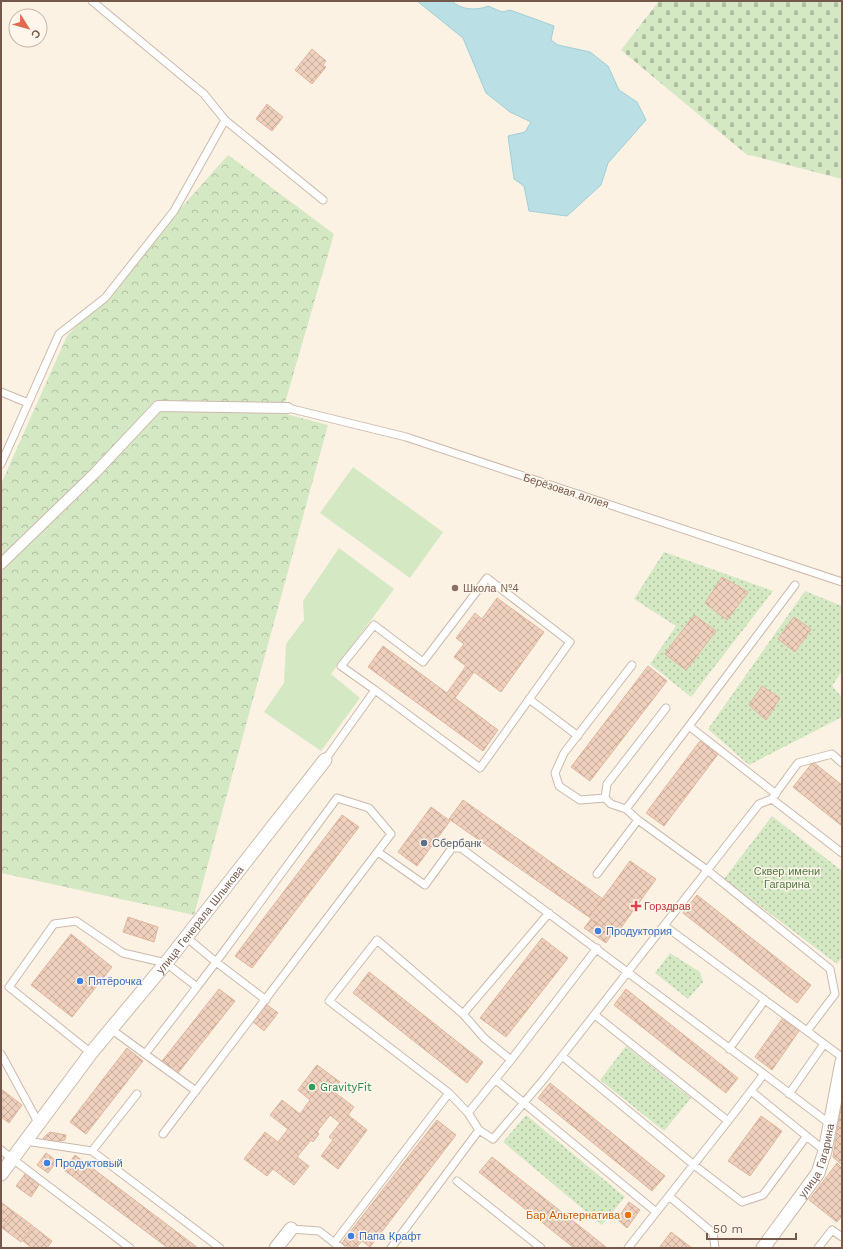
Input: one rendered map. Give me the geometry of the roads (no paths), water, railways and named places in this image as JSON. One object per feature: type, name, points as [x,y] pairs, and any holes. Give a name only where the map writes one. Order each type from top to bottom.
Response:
[{"type":"street","points":[[1,564],[95,473],[158,406],[288,408]]},
{"type":"street","name":"улица Генерала Шлыкова","points":[[1,1174],[91,1053],[166,963],[325,760]]},
{"type":"street","name":"улица Гагарина","points":[[763,1248],[818,1173],[825,1151],[842,1062]]},
{"type":"street","points":[[276,1248],[291,1229]]},
{"type":"lane","points":[[92,1],[204,94],[225,120],[323,200]]},
{"type":"lane","points":[[1,464],[59,334],[105,298],[169,217],[225,120]]},
{"type":"lane","points":[[1,392],[28,403]]},
{"type":"lane","name":"Берёзовая аллея","points":[[288,408],[406,438],[842,582]]},
{"type":"lane","points":[[487,578],[570,642],[480,768],[375,690],[341,666],[374,624],[423,662],[487,578]]},
{"type":"lane","points":[[626,809],[795,585]]},
{"type":"lane","points":[[632,665],[564,753],[555,773],[559,786],[580,800],[605,798],[611,804],[626,809],[638,820],[707,870],[830,969],[835,994],[807,1031]]},
{"type":"lane","points":[[325,760],[375,690]]},
{"type":"lane","points":[[529,699],[578,736]]},
{"type":"lane","points":[[605,798],[607,784],[666,708]]},
{"type":"lane","points":[[689,726],[842,853]]},
{"type":"lane","points":[[511,1060],[484,1038],[462,1014],[377,940],[329,1001],[449,1093],[468,1112],[478,1130],[493,1138],[562,1056],[759,804],[774,796],[798,763],[832,754],[842,763]]},
{"type":"lane","points":[[145,1054],[216,962],[337,798],[369,808],[391,834],[163,1134]]},
{"type":"lane","points":[[597,874],[638,820]]},
{"type":"lane","points":[[378,852],[425,885],[452,848],[461,848],[597,948],[728,1049],[830,1124]]},
{"type":"lane","points":[[462,1014],[549,913]]},
{"type":"lane","points":[[91,1053],[9,987],[54,924],[76,921],[124,953],[166,963],[197,987]]},
{"type":"lane","points":[[665,926],[764,1001],[842,1057]]},
{"type":"lane","points":[[186,937],[266,1000]]},
{"type":"lane","points":[[468,1112],[496,1080],[597,948]]},
{"type":"lane","points":[[728,1049],[764,1001]]},
{"type":"lane","points":[[594,1015],[728,1121]]},
{"type":"lane","points":[[111,1029],[196,1091]]},
{"type":"lane","points":[[790,1094],[824,1044]]},
{"type":"lane","points":[[1,1054],[39,1124]]},
{"type":"lane","points":[[562,1056],[694,1165],[742,1202],[763,1195],[806,1137]]},
{"type":"lane","points":[[628,1248],[764,1074]]},
{"type":"lane","points":[[496,1080],[656,1212]]},
{"type":"lane","points":[[751,1091],[825,1151]]},
{"type":"lane","points":[[334,1243],[449,1093]]},
{"type":"lane","points":[[92,1151],[137,1094]]},
{"type":"lane","points":[[391,1248],[478,1130]]},
{"type":"lane","points":[[26,1141],[92,1151],[220,1248]]},
{"type":"lane","points":[[1,1150],[130,1248]]},
{"type":"lane","points":[[457,1181],[541,1248]]},
{"type":"lane","points":[[669,1196],[713,1234],[715,1248]]},
{"type":"lane","points":[[291,1229],[319,1231],[341,1248]]},
{"type":"lane","points":[[818,1248],[832,1230],[842,1237]]},
{"type":"water","points":[[417,1],[452,1],[464,8],[469,9],[479,9],[488,6],[502,12],[510,10],[554,26],[551,40],[558,45],[590,52],[608,66],[619,90],[637,102],[646,120],[608,163],[601,185],[567,216],[529,211],[524,186],[514,179],[508,136],[525,132],[531,122],[510,112],[486,93],[463,38]]},
{"type":"place","name":"Школа №4","points":[[455,588]]},
{"type":"place","name":"Сбербанк","points":[[424,843]]},
{"type":"place","name":"Горздрав","points":[[636,906]]},
{"type":"place","name":"Продуктория","points":[[598,931]]},
{"type":"place","name":"Пятёрочка","points":[[80,981]]},
{"type":"place","name":"GravityFit","points":[[312,1087]]},
{"type":"place","name":"Продуктовый","points":[[47,1163]]},
{"type":"place","name":"Бар Альтернатива","points":[[628,1215]]},
{"type":"place","name":"Папа Крафт","points":[[351,1236]]},
{"type":"park label","name":"Сквер имени Гагарина","points":[[787,877]]}]
